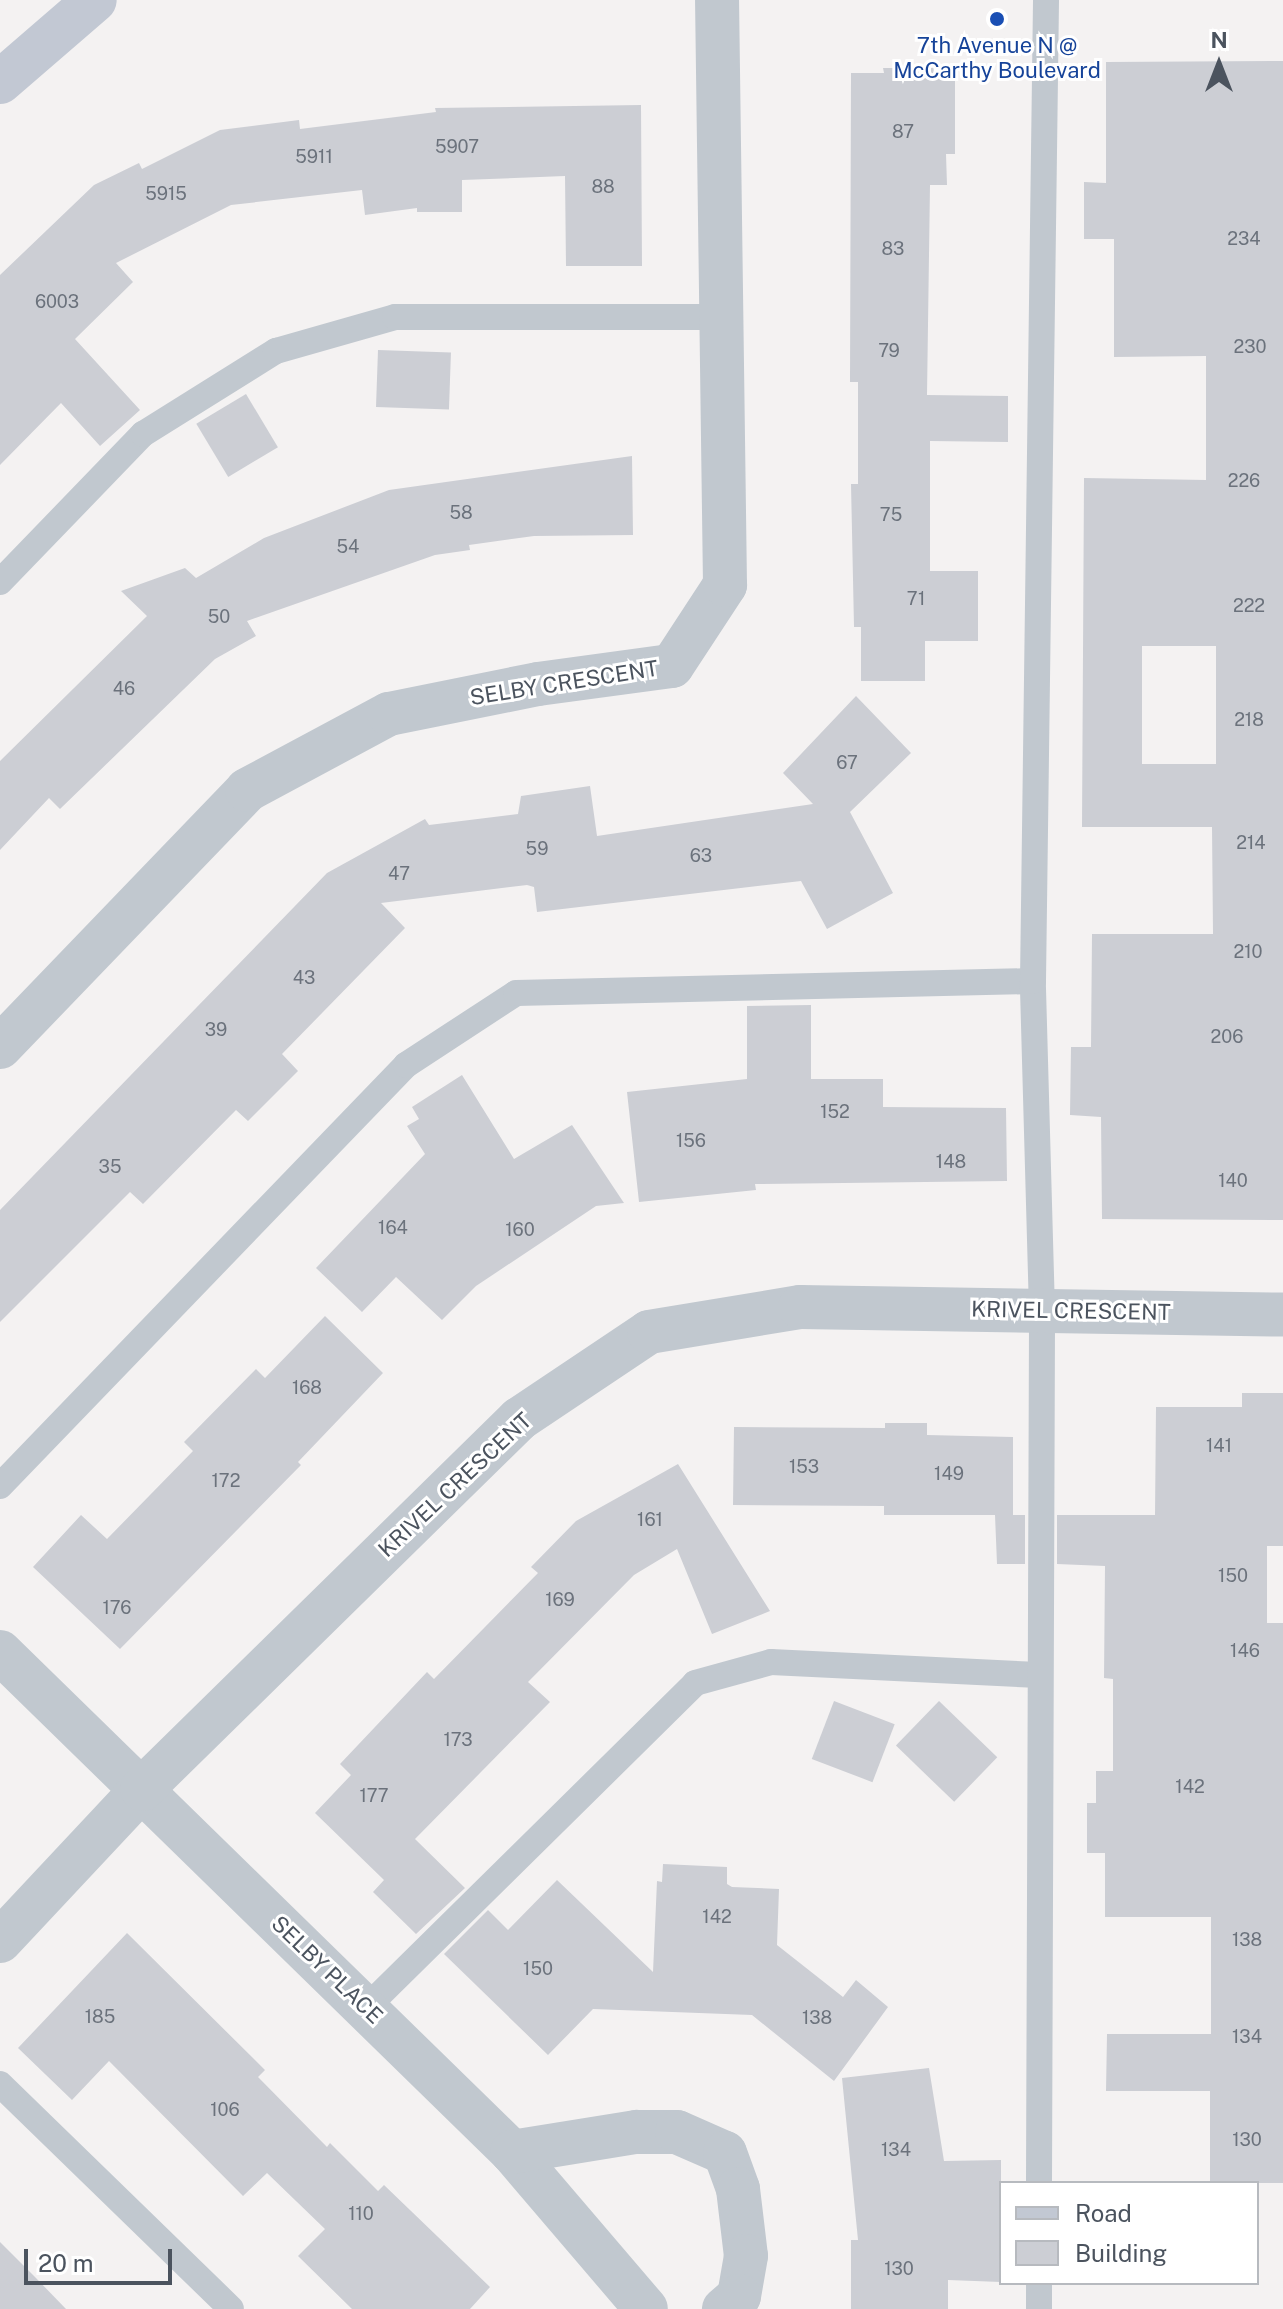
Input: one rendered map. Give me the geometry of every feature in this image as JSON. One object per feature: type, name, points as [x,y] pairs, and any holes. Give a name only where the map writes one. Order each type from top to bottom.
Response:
[{"type":"street","points":[[0,82],[95,0]]},
{"type":"street","name":"SELBY CRESCENT","points":[[0,1047],[247,790],[389,714],[538,684],[672,666],[725,585],[717,0]]},
{"type":"street","name":"KRIVEL CRESCENT","points":[[0,1941],[142,1789],[519,1419],[649,1332],[800,1307],[1283,1315]]},
{"type":"street","points":[[0,1652],[142,1789]]},
{"type":"street","name":"SELBY PLACE","points":[[142,1789],[512,2152],[646,2309]]},
{"type":"street","points":[[512,2152],[636,2132],[677,2132],[725,2153],[738,2189],[746,2256],[739,2296],[724,2309]]},
{"type":"lane","points":[[1039,2181],[1042,1311],[1033,981],[1046,0]]},
{"type":"lane","points":[[0,582],[143,434],[276,351],[395,317],[720,317]]},
{"type":"lane","points":[[0,1486],[406,1065],[516,993],[1033,981]]},
{"type":"lane","points":[[366,2008],[695,1683],[771,1662],[1039,1675]]},
{"type":"lane","points":[[0,2084],[231,2309]]},
{"type":"lane","points":[[1039,2285],[1039,2309]]},
{"type":"building","points":[[1283,61],[1283,1220],[1102,1219],[1101,1117],[1070,1115],[1071,1047],[1091,1047],[1092,934],[1213,934],[1212,827],[1082,827],[1084,478],[1206,480],[1206,356],[1114,357],[1114,239],[1084,239],[1084,182],[1106,183],[1106,62]],"holes":[[[1142,646],[1216,646],[1216,764],[1142,764]]]},
{"type":"building","points":[[883,68],[955,68],[955,154],[946,154],[947,185],[930,185],[927,395],[1008,396],[1008,442],[930,441],[930,571],[978,571],[978,641],[925,641],[925,681],[861,681],[861,627],[854,627],[851,484],[858,484],[858,382],[850,382],[851,73],[884,73]]},
{"type":"building","points":[[641,105],[642,266],[566,266],[565,176],[462,180],[462,212],[417,212],[417,208],[365,215],[362,190],[231,205],[116,263],[133,282],[75,339],[140,410],[100,446],[61,403],[0,465],[0,275],[94,185],[139,163],[142,169],[220,130],[299,120],[300,129],[436,112],[435,108]]},
{"type":"building","points":[[378,350],[451,353],[449,410],[376,407]]},
{"type":"building","points":[[246,394],[278,447],[228,477],[196,424]]},
{"type":"building","points":[[632,456],[633,535],[534,536],[469,545],[470,550],[435,555],[247,621],[256,636],[215,659],[60,809],[49,798],[0,850],[0,761],[147,616],[121,591],[185,568],[196,578],[264,538],[389,490]]},
{"type":"building","points":[[856,696],[911,753],[850,812],[893,893],[827,929],[801,881],[537,912],[534,887],[527,885],[381,903],[405,928],[282,1054],[298,1071],[248,1121],[236,1110],[143,1204],[130,1192],[0,1322],[0,1210],[327,873],[425,819],[429,825],[518,814],[521,796],[590,786],[597,836],[813,804],[783,773]]},
{"type":"building","points":[[811,1005],[811,1079],[883,1079],[883,1107],[1006,1108],[1007,1181],[755,1184],[756,1190],[639,1202],[627,1092],[747,1079],[747,1006]]},
{"type":"building","points":[[462,1075],[514,1159],[572,1125],[624,1203],[596,1206],[476,1286],[442,1320],[396,1277],[362,1312],[316,1268],[425,1154],[407,1126],[419,1119],[412,1107]]},
{"type":"building","points":[[325,1316],[383,1373],[298,1462],[301,1465],[120,1649],[33,1567],[81,1515],[107,1539],[193,1451],[184,1442],[256,1369],[265,1378]]},
{"type":"building","points":[[1242,1393],[1283,1393],[1283,1546],[1267,1546],[1267,1623],[1283,1623],[1283,2183],[1210,2181],[1210,2091],[1106,2091],[1107,2034],[1211,2034],[1211,1917],[1105,1917],[1105,1853],[1087,1853],[1087,1803],[1096,1803],[1096,1771],[1113,1771],[1113,1679],[1104,1678],[1105,1566],[1057,1564],[1057,1515],[1155,1515],[1156,1407],[1242,1407]]},
{"type":"building","points":[[885,1423],[927,1423],[927,1435],[1013,1437],[1013,1515],[1025,1515],[1025,1564],[997,1564],[995,1515],[884,1515],[884,1506],[733,1505],[734,1427],[885,1428]]},
{"type":"building","points":[[678,1464],[770,1611],[712,1634],[677,1549],[634,1575],[528,1682],[550,1702],[415,1839],[465,1888],[416,1934],[373,1892],[384,1880],[315,1813],[351,1775],[340,1764],[427,1672],[434,1679],[538,1573],[531,1567],[576,1521]]},
{"type":"building","points":[[834,1701],[895,1724],[872,1782],[812,1759]]},
{"type":"building","points":[[939,1701],[997,1757],[954,1802],[896,1746]]},
{"type":"building","points":[[663,1864],[727,1867],[727,1884],[732,1887],[779,1889],[777,1945],[843,1997],[856,1980],[888,2007],[834,2081],[752,2015],[593,2009],[548,2055],[444,1954],[488,1910],[508,1930],[557,1880],[653,1972],[657,1881],[662,1882]]},
{"type":"building","points":[[127,1933],[265,2070],[258,2077],[327,2147],[330,2143],[378,2191],[384,2185],[490,2287],[470,2309],[352,2309],[298,2256],[325,2229],[267,2173],[243,2196],[109,2061],[72,2100],[18,2048]]},
{"type":"building","points":[[929,2068],[944,2161],[1001,2160],[999,2282],[948,2280],[948,2309],[851,2309],[851,2240],[858,2240],[842,2078]]},
{"type":"building","points":[[0,2242],[35,2277],[66,2309],[0,2309]]},
{"type":"place","name":"7th Avenue N @ McCarthy Boulevard","points":[[997,19]]}]
